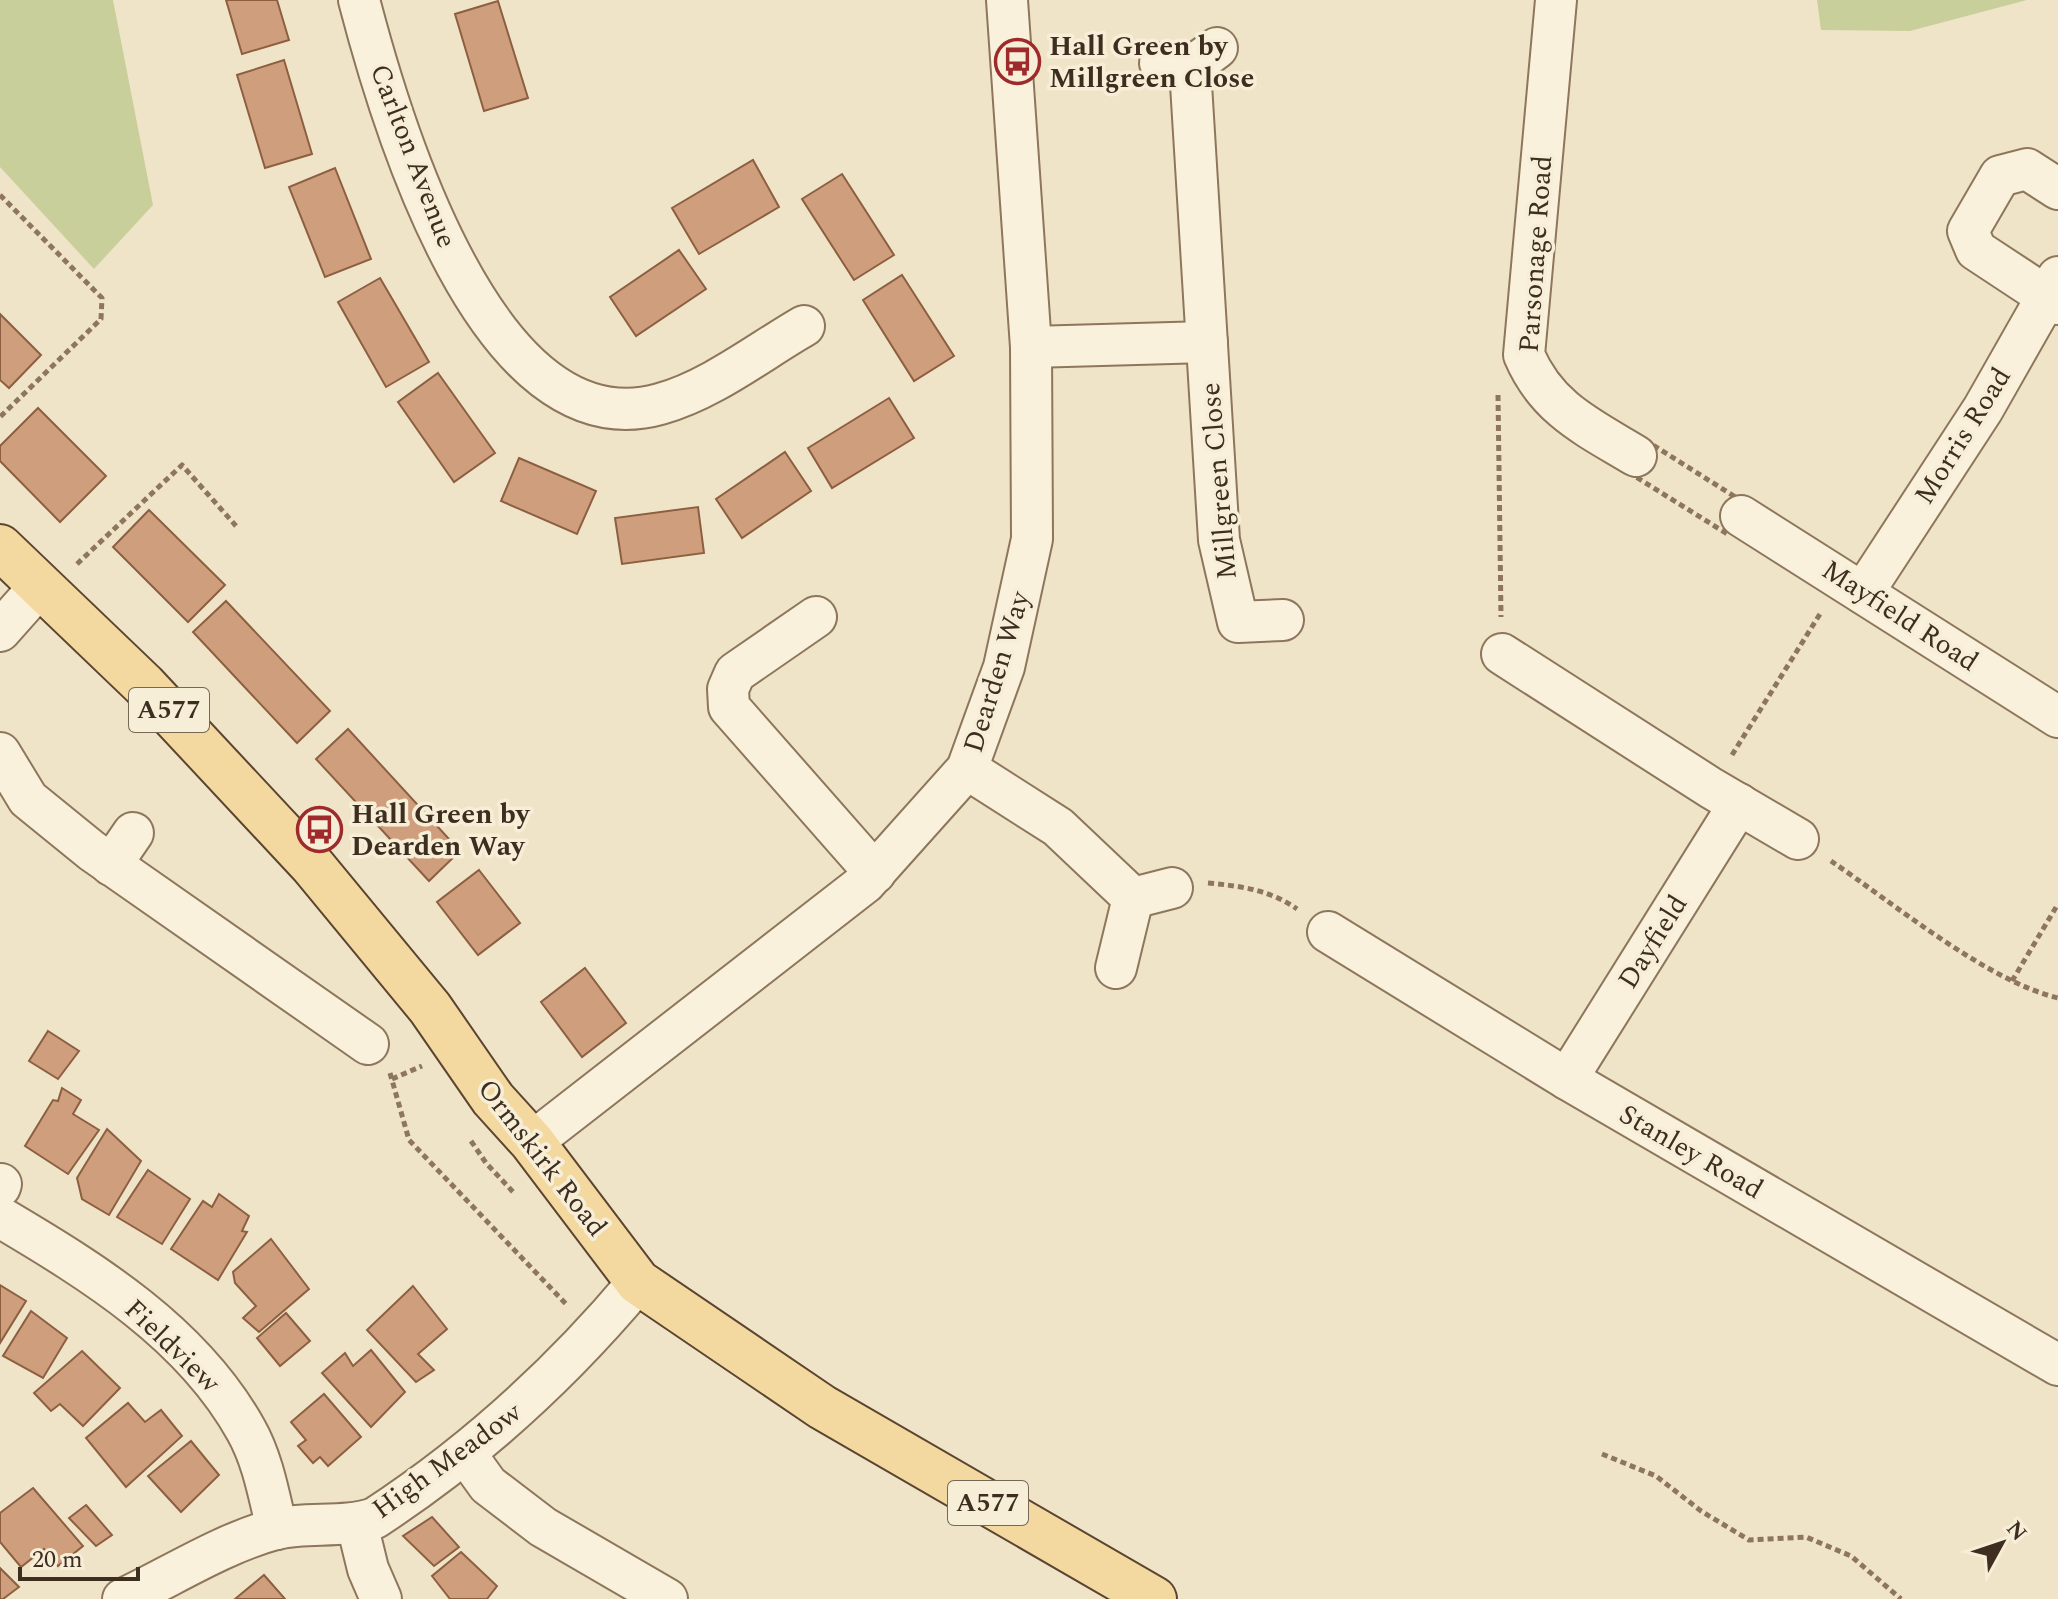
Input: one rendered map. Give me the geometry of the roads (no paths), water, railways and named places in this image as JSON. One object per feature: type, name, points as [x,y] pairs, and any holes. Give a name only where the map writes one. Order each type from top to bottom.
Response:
[{"type":"main road","name":"Ormskirk Road","points":[[0,547],[166,707],[312,865],[430,1008],[493,1099],[532,1142],[638,1282],[822,1407],[1154,1599]]},
{"type":"street","name":"Carlton Avenue","points":[[359,0],[394,123],[429,212],[474,298],[524,362],[564,392],[608,408],[659,405],[700,387],[804,326]]},
{"type":"street","name":"Dearden Way","points":[[532,1142],[875,873],[967,769],[1004,667],[1032,539],[1031,347],[1007,0]]},
{"type":"street","name":"Parsonage Road","points":[[1556,0],[1524,355],[1536,383],[1568,415],[1636,456]]},
{"type":"street","name":"Millgreen Close","points":[[1189,60],[1219,540],[1233,634],[1283,620]]},
{"type":"street","points":[[2054,293],[1976,250],[1968,231],[2000,176],[2027,169],[2058,189]]},
{"type":"street","name":"Morris Road","points":[[1852,586],[1983,409],[2054,293]]},
{"type":"street","name":"Millgreen Close","points":[[1031,347],[1207,342]]},
{"type":"street","name":"Mayfield Road","points":[[1741,516],[2058,717]]},
{"type":"street","points":[[0,631],[44,589]]},
{"type":"street","points":[[816,617],[735,673],[728,689],[729,707],[875,873]]},
{"type":"street","points":[[1502,654],[1798,839]]},
{"type":"street","points":[[0,753],[28,799],[111,865],[368,1044]]},
{"type":"street","points":[[967,769],[1058,827],[1133,898]]},
{"type":"street","name":"Dayfield","points":[[1567,1079],[1725,796]]},
{"type":"street","points":[[111,865],[133,833]]},
{"type":"street","points":[[1133,898],[1172,888]]},
{"type":"street","points":[[1116,968],[1133,898]]},
{"type":"street","name":"Stanley Road","points":[[1328,932],[1567,1079],[2058,1365]]},
{"type":"street","name":"Fieldview","points":[[0,1217],[81,1265],[153,1320],[212,1378],[247,1432],[264,1475],[277,1529]]},
{"type":"street","name":"High Meadow","points":[[123,1599],[211,1556],[277,1529],[357,1524],[384,1512],[518,1410],[592,1337],[638,1282]]},
{"type":"street","points":[[465,1453],[488,1485],[543,1527],[667,1599]]},
{"type":"street","points":[[357,1524],[368,1569],[381,1599]]},
{"type":"place","name":"Hall Green by Millgreen Close","points":[[1018,62]]},
{"type":"place","name":"Hall Green by Dearden Way","points":[[320,830]]}]
